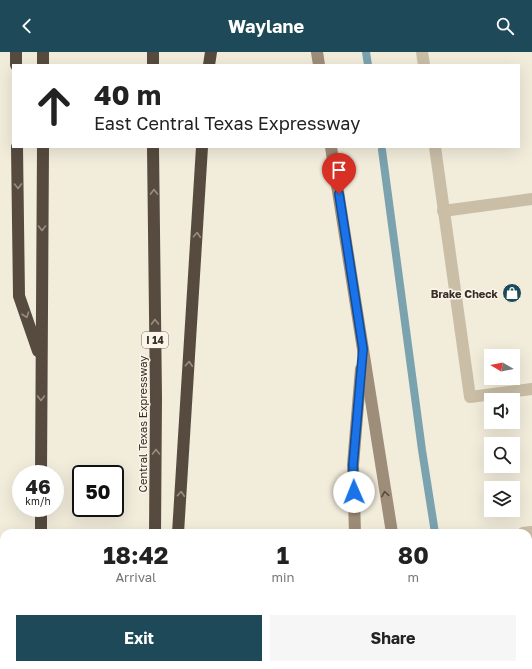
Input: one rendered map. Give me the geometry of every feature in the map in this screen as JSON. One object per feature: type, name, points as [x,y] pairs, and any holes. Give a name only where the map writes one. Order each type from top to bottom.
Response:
[{"type":"highway","points":[[16,52],[16,64]]},
{"type":"highway","points":[[43,52],[43,64]]},
{"type":"highway","points":[[152,52],[153,64]]},
{"type":"highway","points":[[209,64],[211,52]]},
{"type":"highway","points":[[17,148],[19,296],[41,359]]},
{"type":"highway","points":[[41,465],[43,148]]},
{"type":"highway","name":"Central Texas Expressway","points":[[154,148],[156,397],[155,529]]},
{"type":"highway","points":[[178,529],[202,148]]},
{"type":"highway","points":[[41,517],[41,529]]},
{"type":"main road","points":[[317,52],[319,64]]},
{"type":"main road","points":[[331,148],[391,529]]},
{"type":"main road","points":[[355,529],[353,465],[363,349]]},
{"type":"lane","points":[[422,52],[424,64]]},
{"type":"lane","points":[[434,148],[470,397],[532,388]]},
{"type":"lane","points":[[443,211],[532,199]]},
{"type":"waterway","points":[[366,52],[368,64]]},
{"type":"waterway","points":[[382,150],[422,450],[434,529]]},
{"type":"place","name":"Brake Check","points":[[512,293]]},
{"type":"route","points":[[339,194],[363,349],[353,465],[354,492]]}]
